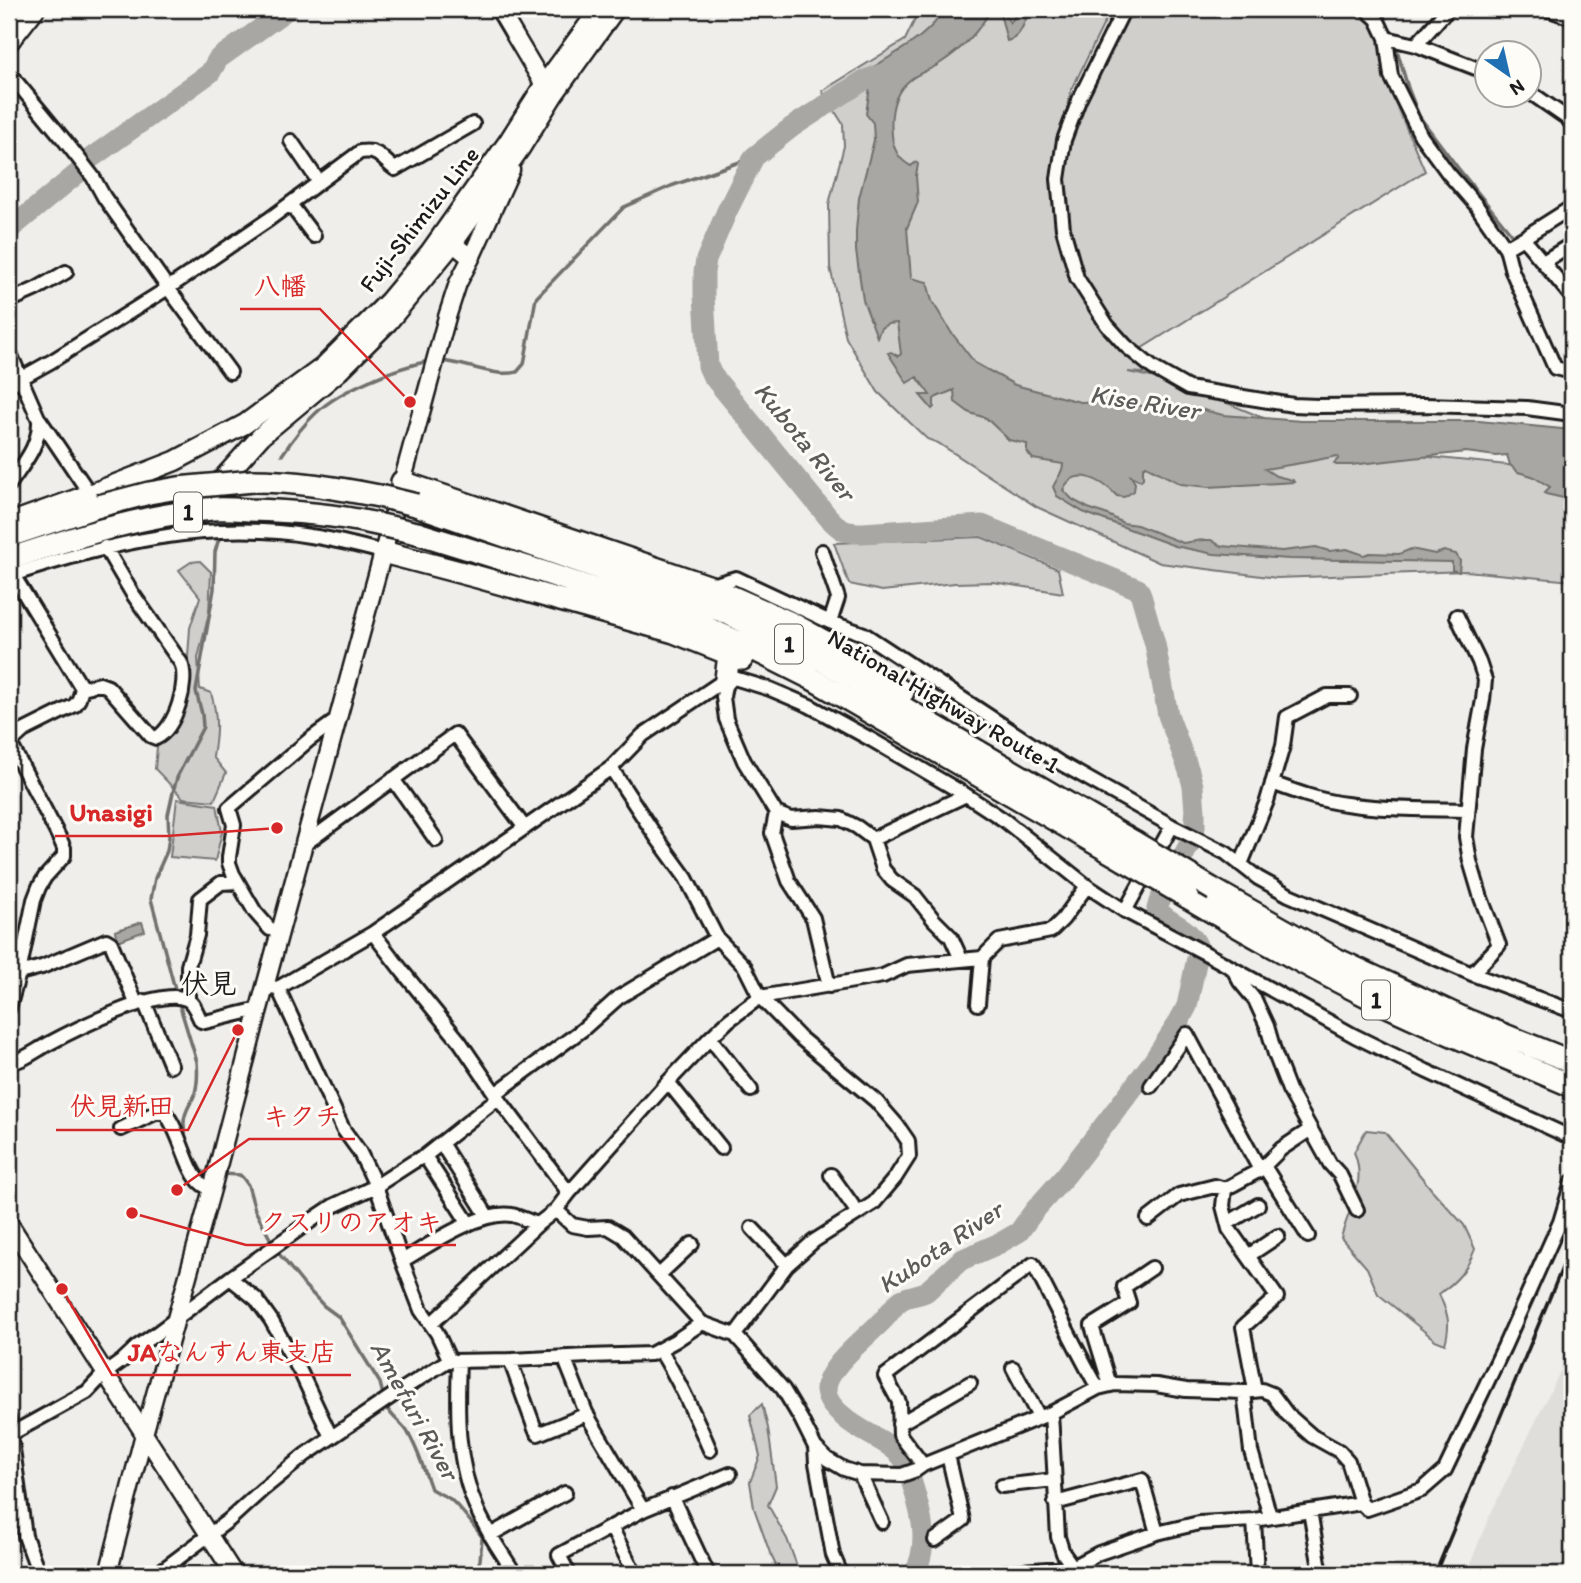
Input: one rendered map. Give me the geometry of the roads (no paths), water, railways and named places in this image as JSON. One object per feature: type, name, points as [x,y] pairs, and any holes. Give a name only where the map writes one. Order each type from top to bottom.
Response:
[{"type":"highway","name":"National Highway Route 1","points":[[9,536],[95,500],[178,488],[284,481],[347,490],[416,505],[725,612],[820,659],[971,747],[1129,851],[1187,897],[1278,950],[1372,999],[1572,1086]]},
{"type":"highway","points":[[402,482],[708,586],[789,622],[827,643],[958,727],[971,747]]},
{"type":"highway","name":"National Highway Route 1","points":[[10,570],[86,533],[214,508],[285,511],[372,523],[417,533],[592,588],[694,622],[790,667],[1129,851],[1214,890],[1336,959],[1466,1020],[1572,1062]]},
{"type":"highway","points":[[383,552],[674,632],[855,704]]},
{"type":"highway","points":[[726,679],[729,653]]},
{"type":"main road","points":[[12,30],[35,9]]},
{"type":"main road","name":"Fuji-Shimizu Line","points":[[194,511],[261,436],[339,371],[388,322],[448,239],[521,148],[549,89],[600,9]]},
{"type":"main road","name":"Fuji-Shimizu Line","points":[[9,523],[95,500],[175,461],[245,424],[323,367],[448,239],[517,128],[615,9]]},
{"type":"street","points":[[499,9],[549,89]]},
{"type":"street","points":[[1124,9],[1074,114],[1064,140],[1058,179],[1063,229],[1077,278],[1107,326],[1126,346],[1153,368],[1188,388],[1293,405],[1437,405],[1527,408],[1572,414]]},
{"type":"street","points":[[1366,9],[1377,19],[1387,38],[1391,76],[1421,135],[1448,173],[1514,244],[1543,262],[1572,298]]},
{"type":"street","points":[[1416,45],[1448,9]]},
{"type":"street","points":[[1547,9],[1572,18]]},
{"type":"street","points":[[1387,38],[1416,45],[1472,67]]},
{"type":"street","points":[[9,74],[86,169],[230,372]]},
{"type":"street","points":[[1542,101],[1572,124]]},
{"type":"street","points":[[15,382],[83,343],[168,288],[357,154],[364,151],[380,155],[395,169],[473,124]]},
{"type":"street","points":[[108,1574],[259,1009],[272,987],[281,931],[447,317],[458,283],[521,148],[517,128]]},
{"type":"street","points":[[292,141],[319,182]]},
{"type":"street","points":[[290,204],[314,236]]},
{"type":"street","points":[[1514,244],[1572,207]]},
{"type":"street","points":[[448,239],[471,258]]},
{"type":"street","points":[[1514,244],[1512,271],[1555,368],[1572,372]]},
{"type":"street","points":[[1543,262],[1572,244]]},
{"type":"street","points":[[9,301],[66,272]]},
{"type":"street","points":[[9,351],[15,382],[95,500]]},
{"type":"street","points":[[9,485],[37,442],[40,419]]},
{"type":"street","points":[[9,1008],[34,900],[45,877],[64,856],[64,848],[10,743],[23,731],[75,705],[82,688],[10,570],[105,547],[184,533],[243,531],[308,535],[383,552]]},
{"type":"street","points":[[82,688],[104,684],[151,736],[156,738],[165,733],[179,704],[183,673],[181,663],[132,593],[105,547]]},
{"type":"street","points":[[822,551],[838,598],[830,622]]},
{"type":"street","points":[[708,586],[736,578],[830,622],[864,634],[1060,763],[1226,853],[1258,878],[1472,974],[1572,1011]]},
{"type":"street","points":[[1457,616],[1485,680],[1474,749],[1466,837],[1469,862],[1499,945],[1472,974]]},
{"type":"street","points":[[272,987],[373,933],[611,768],[643,734],[726,679],[734,678],[770,689],[810,706],[966,795],[1004,820],[1087,886],[1125,911],[1355,1036],[1572,1138]]},
{"type":"street","points":[[726,679],[723,697],[726,719],[744,761],[776,813],[790,819],[841,819],[873,839],[883,869],[892,880],[915,896],[951,937],[961,959]]},
{"type":"street","points":[[1241,864],[1267,801],[1283,746],[1287,717],[1327,695],[1350,696]]},
{"type":"street","points":[[281,931],[270,929],[255,912],[237,882],[229,863],[234,825],[229,808],[338,719]]},
{"type":"street","points":[[305,844],[455,734],[525,828]]},
{"type":"street","points":[[611,768],[686,878],[717,938],[745,967],[760,997],[800,1037],[876,1101],[908,1141],[909,1156],[874,1203],[814,1241],[787,1265],[735,1335]]},
{"type":"street","points":[[393,779],[436,840]]},
{"type":"street","points":[[1272,783],[1344,804],[1467,810]]},
{"type":"street","points":[[873,839],[966,795]]},
{"type":"street","points":[[776,813],[772,833],[789,881],[813,918],[829,986]]},
{"type":"street","points":[[1125,911],[1172,826]]},
{"type":"street","points":[[188,999],[188,966],[197,935],[200,899],[221,883],[237,882]]},
{"type":"street","points":[[978,1004],[982,958],[999,941],[1051,931],[1087,886]]},
{"type":"street","points":[[373,933],[460,1042],[496,1096],[569,1193]]},
{"type":"street","points":[[11,1434],[87,1392],[104,1374],[177,1317],[333,1206],[376,1186],[425,1156],[619,997],[717,938]]},
{"type":"street","points":[[19,973],[42,967],[102,941],[108,941],[171,1066]]},
{"type":"street","points":[[431,1324],[556,1210],[710,1038],[760,997],[883,976],[907,965],[982,958]]},
{"type":"street","points":[[1233,968],[1240,982],[1255,1000],[1267,1026],[1289,1090],[1330,1164],[1340,1175],[1357,1210]]},
{"type":"street","points":[[272,987],[343,1129],[359,1150],[376,1186],[421,1310],[454,1360],[463,1467],[477,1510],[515,1574]]},
{"type":"street","points":[[9,1063],[140,1002],[161,998],[188,999],[201,1021],[205,1022],[259,1009]]},
{"type":"street","points":[[1152,1086],[1187,1034],[1262,1168],[1308,1236]]},
{"type":"street","points":[[710,1038],[751,1090]]},
{"type":"street","points":[[668,1082],[721,1148]]},
{"type":"street","points":[[121,1129],[155,1113],[165,1113],[195,1175],[204,1186],[212,1189]]},
{"type":"street","points":[[1224,1189],[1262,1168],[1281,1149],[1311,1129]]},
{"type":"street","points":[[441,1143],[488,1217]]},
{"type":"street","points":[[425,1156],[469,1224]]},
{"type":"street","points":[[831,1175],[858,1213]]},
{"type":"street","points":[[556,1210],[572,1226],[608,1227],[623,1236],[702,1323],[735,1335],[783,1390],[815,1447],[827,1459],[844,1469],[860,1474],[902,1475],[1115,1384],[1156,1385],[1186,1390],[1262,1390],[1272,1394],[1287,1414],[1312,1436],[1339,1451],[1348,1461],[1361,1503],[1367,1509],[1422,1490],[1445,1470],[1563,1224],[1572,1182]]},
{"type":"street","points":[[1147,1219],[1179,1195],[1216,1185],[1224,1189]]},
{"type":"street","points":[[1224,1189],[1223,1206],[1230,1229],[1277,1297],[1243,1327],[1251,1451],[1269,1517]]},
{"type":"street","points":[[1228,1223],[1258,1205]]},
{"type":"street","points":[[402,1261],[469,1224],[488,1217],[511,1215],[538,1224]]},
{"type":"street","points":[[9,1223],[234,1574]]},
{"type":"street","points":[[752,1228],[787,1265]]},
{"type":"street","points":[[1248,1256],[1278,1236]]},
{"type":"street","points":[[659,1275],[692,1244]]},
{"type":"street","points":[[919,1467],[900,1435],[899,1402],[885,1376],[1033,1264],[1077,1353],[1104,1387]]},
{"type":"street","points":[[1104,1387],[1092,1326],[1129,1303],[1124,1287],[1152,1268]]},
{"type":"street","points":[[230,1278],[256,1299],[271,1320],[301,1373],[331,1437]]},
{"type":"street","points":[[157,1574],[229,1521],[284,1471],[331,1437],[395,1394],[454,1360],[638,1356],[660,1350],[702,1323]]},
{"type":"street","points":[[660,1350],[673,1370],[710,1450]]},
{"type":"street","points":[[564,1357],[587,1415],[643,1510]]},
{"type":"street","points":[[510,1360],[538,1434],[587,1415]]},
{"type":"street","points":[[1013,1368],[1045,1415],[1058,1537],[1063,1553],[1075,1570]]},
{"type":"street","points":[[900,1424],[970,1383]]},
{"type":"street","points":[[9,1420],[25,1536],[39,1574]]},
{"type":"street","points":[[815,1447],[833,1555],[841,1574]]},
{"type":"street","points":[[935,1540],[964,1520],[948,1455]]},
{"type":"street","points":[[569,1574],[559,1555],[643,1510],[730,1474]]},
{"type":"street","points":[[860,1474],[882,1522]]},
{"type":"street","points":[[1002,1486],[1054,1480]]},
{"type":"street","points":[[1055,1503],[1142,1480],[1157,1533]]},
{"type":"street","points":[[490,1535],[565,1493]]},
{"type":"street","points":[[672,1497],[708,1574]]},
{"type":"street","points":[[997,1573],[1075,1570],[1099,1553],[1199,1522],[1254,1520],[1361,1503]]},
{"type":"street","points":[[1310,1511],[1321,1574]]},
{"type":"street","points":[[1254,1520],[1257,1574]]},
{"type":"street","points":[[611,1527],[635,1574]]},
{"type":"street","points":[[172,1563],[181,1574]]},
{"type":"waterway","points":[[91,158],[210,73],[218,59],[288,9]]},
{"type":"waterway","points":[[1376,9],[1386,21],[1392,36]]},
{"type":"waterway","points":[[1395,43],[1419,116],[1572,309]]},
{"type":"waterway","name":"Kubota River","points":[[894,70],[863,81],[792,127],[754,157],[706,260],[704,295],[708,366],[712,375],[828,517],[843,530],[863,533],[982,525],[1138,589],[1155,644],[1168,715],[1193,786],[1195,812],[1195,827],[1189,845],[1157,909],[1188,933],[1197,945]]},
{"type":"waterway","name":"Amefuri River","points":[[440,361],[499,373],[517,372],[524,364],[536,298],[624,207],[671,186],[754,157]]},
{"type":"waterway","points":[[9,230],[78,173]]},
{"type":"waterway","name":"Amefuri River","points":[[282,455],[311,418],[339,396],[385,374],[429,361]]},
{"type":"waterway","name":"Amefuri River","points":[[176,993],[151,899],[155,878],[167,851],[168,815],[174,788],[203,727],[196,691],[214,589],[215,552],[219,538]]},
{"type":"waterway","name":"Kubota River","points":[[914,1574],[920,1561],[923,1532],[918,1503],[905,1461],[892,1448],[838,1412],[826,1391],[832,1372],[901,1300],[927,1291],[961,1260],[1019,1232],[1152,1063],[1177,1025],[1187,1006],[1197,958]]},
{"type":"waterway","name":"Amefuri River","points":[[178,1000],[197,1062],[195,1092],[184,1118],[185,1134],[201,1170],[212,1173]]},
{"type":"waterway","name":"Amefuri River","points":[[220,1174],[240,1175],[243,1178],[248,1185],[255,1210],[276,1250],[305,1286],[339,1317],[380,1383],[384,1399]]},
{"type":"waterway","name":"Amefuri River","points":[[386,1406],[411,1438],[431,1489],[450,1499],[464,1513],[489,1546],[505,1574]]},
{"type":"waterway","points":[[475,1574],[480,1560],[482,1539]]},
{"type":"tunnel","points":[[1566,1226],[1572,1229]]},
{"type":"railway","points":[[1435,1574],[1572,1244]]},
{"type":"place","name":"八幡","points":[[410,402]]},
{"type":"place","name":"Unasigi","points":[[277,828]]},
{"type":"place","name":"伏見新田","points":[[238,1030]]},
{"type":"place","name":"キクチ","points":[[177,1190]]},
{"type":"place","name":"クスリのアオキ","points":[[132,1213]]},
{"type":"place","name":"JAなんすん東支店","points":[[62,1289]]},
{"type":"district","name":"伏見","points":[[209,983]]},
{"type":"water label","name":"Kise River","points":[[1145,402]]}]
